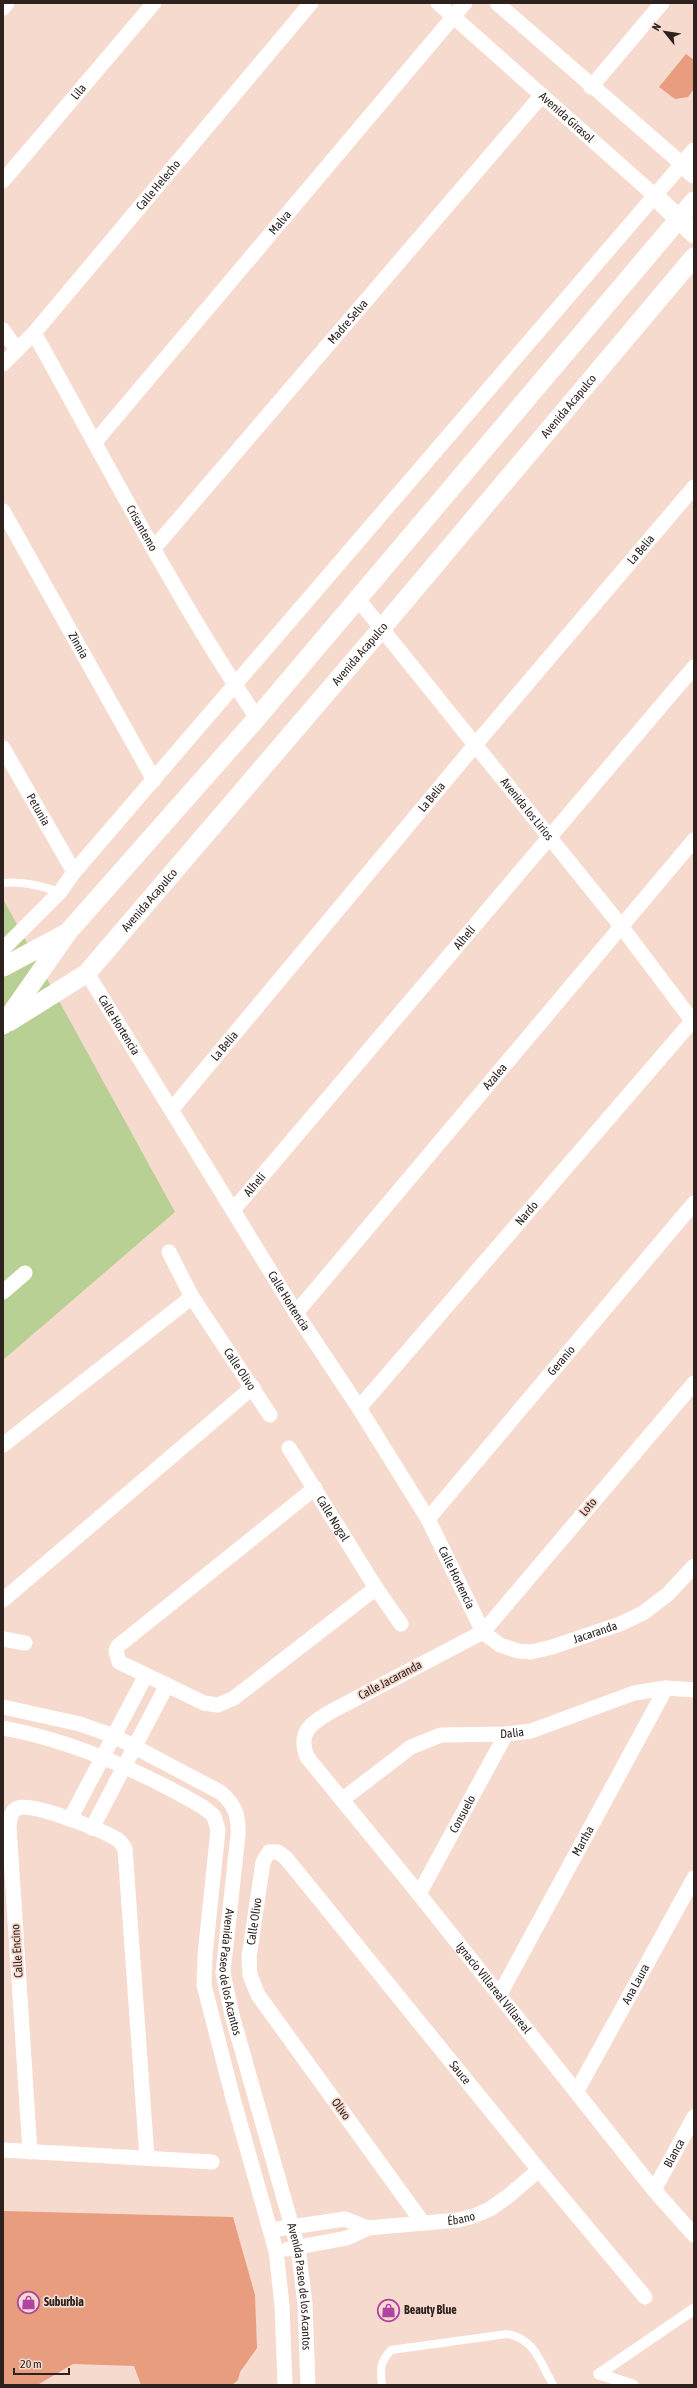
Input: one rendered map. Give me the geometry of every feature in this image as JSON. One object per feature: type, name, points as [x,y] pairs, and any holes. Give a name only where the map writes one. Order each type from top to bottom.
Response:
[{"type":"street","points":[[3,8],[7,3]]},
{"type":"street","name":"Lila","points":[[3,181],[154,3]]},
{"type":"street","name":"Calle Helecho","points":[[3,364],[34,333],[312,3]]},
{"type":"street","name":"Avenida Girasol","points":[[438,3],[654,195],[694,234]]},
{"type":"street","name":"Malva","points":[[95,442],[465,3]]},
{"type":"street","points":[[591,86],[662,3]]},
{"type":"street","points":[[3,949],[60,892],[74,872],[235,686],[654,195],[690,163],[591,86],[507,6]]},
{"type":"street","name":"Madre Selva","points":[[154,548],[542,95]]},
{"type":"street","points":[[3,1025],[68,932],[257,718],[357,598],[694,202]]},
{"type":"street","name":"Avenida Acapulco","points":[[3,1025],[87,973],[382,628],[694,257]]},
{"type":"street","points":[[3,330],[17,350]]},
{"type":"street","name":"Crisantemo","points":[[34,333],[154,548],[235,686],[257,718]]},
{"type":"street","name":"La Belia","points":[[172,1109],[475,745],[694,487]]},
{"type":"street","name":"Zinnia","points":[[3,511],[154,780]]},
{"type":"street","name":"Avenida los Lirios","points":[[357,598],[621,926],[693,1021]]},
{"type":"street","name":"Alhelí","points":[[234,1209],[694,667]]},
{"type":"street","name":"Petunia","points":[[3,748],[74,872]]},
{"type":"street","name":"Azalea","points":[[296,1313],[694,840]]},
{"type":"street","points":[[3,967],[68,932]]},
{"type":"street","name":"Calle Hortencia","points":[[87,973],[234,1209],[296,1313],[359,1408],[428,1518],[483,1632]]},
{"type":"street","name":"Nardo","points":[[359,1408],[693,1021]]},
{"type":"street","name":"Geranio","points":[[428,1518],[694,1203]]},
{"type":"street","name":"Calle Olivo","points":[[3,1600],[253,1387],[192,1297],[169,1252]]},
{"type":"street","points":[[3,1292],[25,1273]]},
{"type":"street","points":[[3,1445],[192,1297]]},
{"type":"street","name":"Loto","points":[[483,1632],[694,1383]]},
{"type":"street","points":[[253,1387],[270,1415]]},
{"type":"street","points":[[289,1448],[315,1488]]},
{"type":"street","name":"Calle Nogal","points":[[315,1488],[376,1588],[226,1703],[218,1705],[204,1703],[120,1662],[116,1652],[118,1646],[315,1488]]},
{"type":"street","name":"Jacaranda","points":[[483,1632],[500,1645],[518,1651],[532,1652],[552,1647],[620,1624],[643,1613],[668,1594],[694,1566]]},
{"type":"street","points":[[376,1588],[401,1624]]},
{"type":"street","name":"Calle Jacaranda","points":[[304,1736],[311,1725],[332,1711],[483,1632]]},
{"type":"street","points":[[3,1639],[25,1643]]},
{"type":"street","points":[[70,1819],[146,1675]]},
{"type":"street","points":[[92,1828],[167,1685]]},
{"type":"street","name":"Dalia","points":[[343,1799],[412,1747],[441,1735],[506,1734],[531,1731],[634,1693],[666,1688],[694,1690]]},
{"type":"street","name":"Martha","points":[[500,1994],[666,1688]]},
{"type":"street","name":"Avenida Paseo de los Acantos","points":[[3,1707],[80,1724],[114,1736],[220,1792],[231,1802],[237,1813],[238,1835],[222,1960],[224,1982],[275,2172],[294,2227],[298,2248],[307,2349],[308,2385]]},
{"type":"street","name":"Avenida Paseo de los Acantos","points":[[3,1728],[43,1736],[102,1758],[203,1807],[214,1816],[216,1823],[217,1847],[205,1955],[204,1985],[234,2102],[276,2251],[284,2350],[285,2385]]},
{"type":"street","name":"Consuelo","points":[[419,1894],[506,1734]]},
{"type":"street","name":"Ignacio Villareal Villareal","points":[[304,1736],[304,1748],[307,1757],[343,1799],[500,1994],[654,2190],[694,2236]]},
{"type":"street","name":"Calle Encino","points":[[30,2152],[9,1826],[13,1812],[19,1807],[27,1807],[70,1819],[115,1838],[125,1849],[147,2158]]},
{"type":"street","name":"Calle Olivo","points":[[258,1995],[250,1975],[250,1941],[263,1862],[266,1854],[273,1851]]},
{"type":"street","name":"Sauce","points":[[273,1851],[286,1858],[539,2170],[645,2296]]},
{"type":"street","name":"Ana Laura","points":[[577,2091],[694,1878]]},
{"type":"street","name":"Olivo","points":[[258,1995],[423,2223]]},
{"type":"street","name":"Blanca","points":[[654,2190],[694,2117]]},
{"type":"street","points":[[3,2150],[212,2162]]},
{"type":"street","name":"Ébano","points":[[276,2251],[347,2238],[368,2228],[458,2220],[484,2212],[507,2197],[539,2170]]},
{"type":"street","name":"Ébano","points":[[271,2230],[346,2219],[368,2228]]},
{"type":"street","points":[[633,2385],[599,2374],[694,2309]]},
{"type":"street","points":[[284,2350],[307,2349]]},
{"type":"lane","points":[[3,884],[14,882],[40,885],[60,892]]},
{"type":"lane","points":[[382,2385],[380,2366],[383,2358],[391,2350],[507,2334],[519,2336],[529,2342],[554,2385]]},
{"type":"green space","points":[[3,899],[175,1212],[3,1360]]},
{"type":"building","points":[[686,54],[694,60],[694,89],[688,97],[675,99],[659,87]]},
{"type":"building","points":[[3,2211],[233,2217],[255,2295],[257,2348],[240,2372],[238,2380],[232,2385],[141,2385],[134,2366],[73,2364],[39,2384],[3,2385]]},
{"type":"place","name":"Suburbia","points":[[29,2302]]},
{"type":"place","name":"Beauty Blue","points":[[388,2310]]}]
